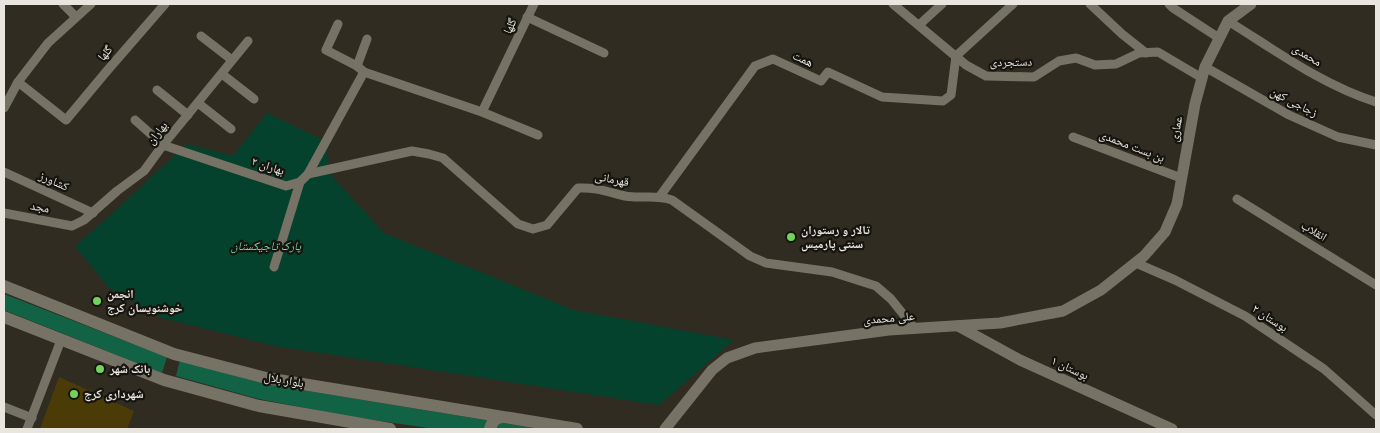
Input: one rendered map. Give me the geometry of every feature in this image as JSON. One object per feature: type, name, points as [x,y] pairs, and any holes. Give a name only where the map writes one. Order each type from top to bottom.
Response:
[{"type":"main road","name":"بلوار بلال","points":[[4,286],[174,354],[266,378],[577,429]]},
{"type":"main road","points":[[4,318],[164,380],[259,406],[390,429]]},
{"type":"main road","points":[[490,429],[496,418],[501,417]]},
{"type":"street","points":[[63,4],[76,17]]},
{"type":"street","points":[[4,108],[18,82],[48,43],[91,4]]},
{"type":"street","name":"گلها","points":[[18,82],[66,120],[166,4]]},
{"type":"street","name":"گلها","points":[[482,112],[534,4]]},
{"type":"street","name":"دستجردی","points":[[893,4],[966,65],[986,76],[1034,77],[1058,61],[1076,58],[1095,65],[1116,64],[1139,53],[1146,53]]},
{"type":"street","points":[[919,25],[942,4]]},
{"type":"street","points":[[956,56],[1013,4]]},
{"type":"street","points":[[1090,4],[1122,34],[1146,53]]},
{"type":"street","points":[[1169,4],[1218,38]]},
{"type":"street","name":"عماری","points":[[1136,263],[1165,232],[1177,204],[1195,104],[1204,73],[1218,38],[1228,21],[1251,4]]},
{"type":"street","points":[[527,17],[604,53]]},
{"type":"street","name":"محمدی","points":[[1228,21],[1314,74],[1351,94],[1376,102]]},
{"type":"street","points":[[338,24],[326,50],[361,69],[482,112],[538,135]]},
{"type":"street","points":[[201,36],[232,60]]},
{"type":"street","name":"بهاران ۲","points":[[163,145],[286,186],[300,182],[308,174],[361,69],[367,39]]},
{"type":"street","name":"بهاران","points":[[72,226],[84,220],[117,191],[144,172],[163,145],[248,41]]},
{"type":"street","name":"زجاجی کهن","points":[[1146,53],[1158,52],[1338,137],[1376,145]]},
{"type":"street","name":"همت","points":[[660,196],[755,66],[773,59],[821,81],[828,72],[882,97],[944,101],[951,95],[956,56]]},
{"type":"street","points":[[222,74],[254,99]]},
{"type":"street","points":[[157,90],[188,114]]},
{"type":"street","points":[[198,103],[231,129]]},
{"type":"street","points":[[135,120],[163,145]]},
{"type":"street","name":"بن بست محمدی","points":[[1073,137],[1181,178]]},
{"type":"street","name":"قهرمانی","points":[[308,174],[412,151],[429,154],[443,158],[518,224],[533,229],[547,225],[578,188],[593,187],[627,196],[660,196],[672,200],[750,256],[766,263],[832,272],[876,286],[891,299],[915,329]]},
{"type":"street","name":"کشاورز","points":[[4,172],[93,213]]},
{"type":"street","points":[[274,267],[300,182]]},
{"type":"street","name":"انقلاب","points":[[1238,199],[1375,282]]},
{"type":"street","name":"مجد","points":[[4,213],[72,226]]},
{"type":"street","name":"علی محمدی","points":[[665,429],[712,370],[727,358],[755,348],[880,332],[1000,323],[1063,311],[1101,290],[1136,263]]},
{"type":"street","name":"بوستان ۲","points":[[1136,263],[1175,280],[1246,316],[1324,369],[1376,415]]},
{"type":"street","name":"بوستان ۱","points":[[958,326],[1020,360],[1172,429]]},
{"type":"street","points":[[27,429],[61,340]]},
{"type":"street","points":[[4,407],[32,418]]},
{"type":"green space","name":"پارک تاجیکستان","points":[[267,113],[325,141],[330,174],[384,233],[574,310],[734,340],[659,405],[275,346],[162,318],[109,288],[75,246],[187,144],[233,156]]},
{"type":"green space","points":[[4,294],[167,357],[162,373],[4,310]]},
{"type":"green space","points":[[180,360],[265,384],[540,429],[435,429],[347,416],[259,399],[176,376]]},
{"type":"building","name":"شهرداری کرج","points":[[59,377],[134,411],[127,429],[40,429]]},
{"type":"place","name":"تالار و رستوران سنتی پارمیس","points":[[791,237]]},
{"type":"place","name":"انجمن خوشنویسان کرج","points":[[97,301]]},
{"type":"place","name":"بانک شهر","points":[[100,369]]},
{"type":"place","name":"شهرداری کرج","points":[[74,394]]}]
